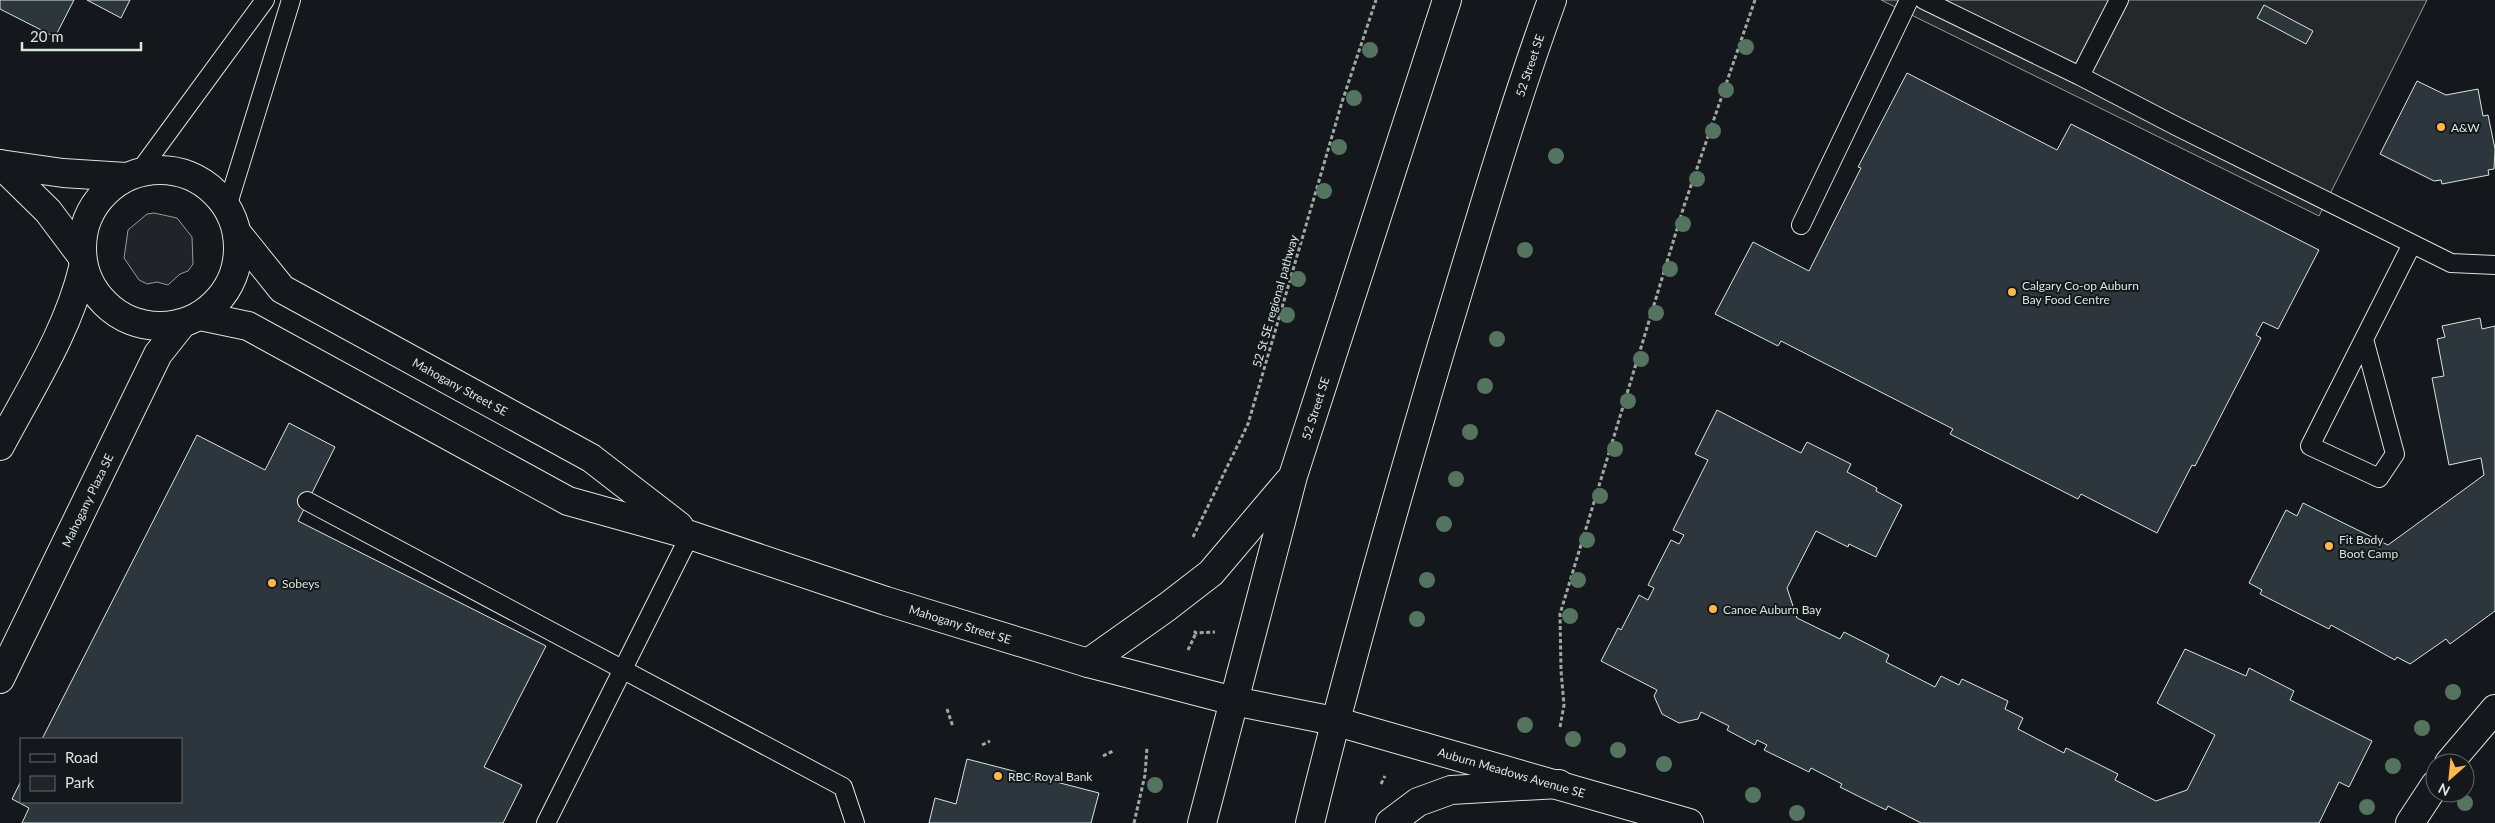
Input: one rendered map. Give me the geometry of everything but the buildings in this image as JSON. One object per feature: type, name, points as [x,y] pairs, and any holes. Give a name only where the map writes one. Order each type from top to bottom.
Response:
[{"type":"street","name":"52 Street SE","points":[[1202,823],[1293,476],[1447,0]]},
{"type":"street","name":"52 Street SE","points":[[1310,823],[1334,721],[1460,288],[1552,0]]},
{"type":"street","points":[[0,164],[63,173],[133,174],[164,170],[189,175],[211,188],[227,207],[237,233],[238,257],[232,280],[219,301],[190,320],[156,328],[132,322],[110,310],[93,291],[82,262],[48,211],[0,164]]},
{"type":"street","points":[[0,446],[65,323],[78,290],[82,262],[82,231],[91,209],[106,190],[133,174]]},
{"type":"street","name":"Mahogany Street SE","points":[[237,233],[282,289],[591,458],[690,535]]},
{"type":"street","name":"Mahogany Street SE","points":[[190,320],[248,326],[568,501],[690,535],[886,601],[1088,663],[1234,701]]},
{"type":"street","name":"Mahogany Plaza SE","points":[[0,679],[139,398],[158,354],[190,320]]},
{"type":"street","points":[[1088,663],[1211,573],[1293,476]]},
{"type":"street","name":"Auburn Meadows Avenue SE","points":[[1234,701],[1334,721],[1559,784],[1689,823]]},
{"type":"street","points":[[2458,753],[2495,710]]},
{"type":"street","points":[[1390,823],[1418,802],[1451,790],[1559,784]]},
{"type":"street","points":[[2410,823],[2425,800]]},
{"type":"lane","points":[[133,174],[265,0]]},
{"type":"lane","points":[[227,207],[292,0]]},
{"type":"lane","points":[[1801,226],[1909,0]]},
{"type":"lane","points":[[1924,0],[2080,76],[2451,263],[2495,265]]},
{"type":"lane","points":[[2080,76],[2119,0]]},
{"type":"lane","points":[[2364,339],[2395,454],[2379,478],[2310,446],[2364,339],[2412,244]]},
{"type":"lane","points":[[307,502],[844,787],[855,823]]},
{"type":"lane","points":[[546,823],[690,535]]},
{"type":"path","name":"52 St SE regional pathway","points":[[1191,540],[1248,424],[1342,102],[1376,0]]},
{"type":"path","points":[[1560,727],[1564,705],[1561,671],[1560,614],[1681,215],[1756,0]]},
{"type":"path","points":[[1188,650],[1196,633],[1215,632]]},
{"type":"path","points":[[947,709],[953,727]]},
{"type":"path","points":[[982,745],[990,741]]},
{"type":"path","points":[[1134,823],[1145,775],[1147,747]]},
{"type":"path","points":[[1103,756],[1113,751]]},
{"type":"green space","points":[[154,213],[177,218],[192,237],[193,264],[188,271],[180,274],[168,285],[157,282],[147,284],[139,280],[124,258],[128,230],[147,214]]},
{"type":"shaded area","points":[[1881,0],[2427,0],[2319,216]]},
{"type":"place","name":"A&W","points":[[2441,127]]},
{"type":"place","name":"Calgary Co-op Auburn Bay Food Centre","points":[[2012,292]]},
{"type":"place","name":"Fit Body Boot Camp","points":[[2329,546]]},
{"type":"place","name":"Sobeys","points":[[272,583]]},
{"type":"place","name":"Canoe Auburn Bay","points":[[1713,609]]},
{"type":"place","name":"RBC Royal Bank","points":[[998,776]]}]
